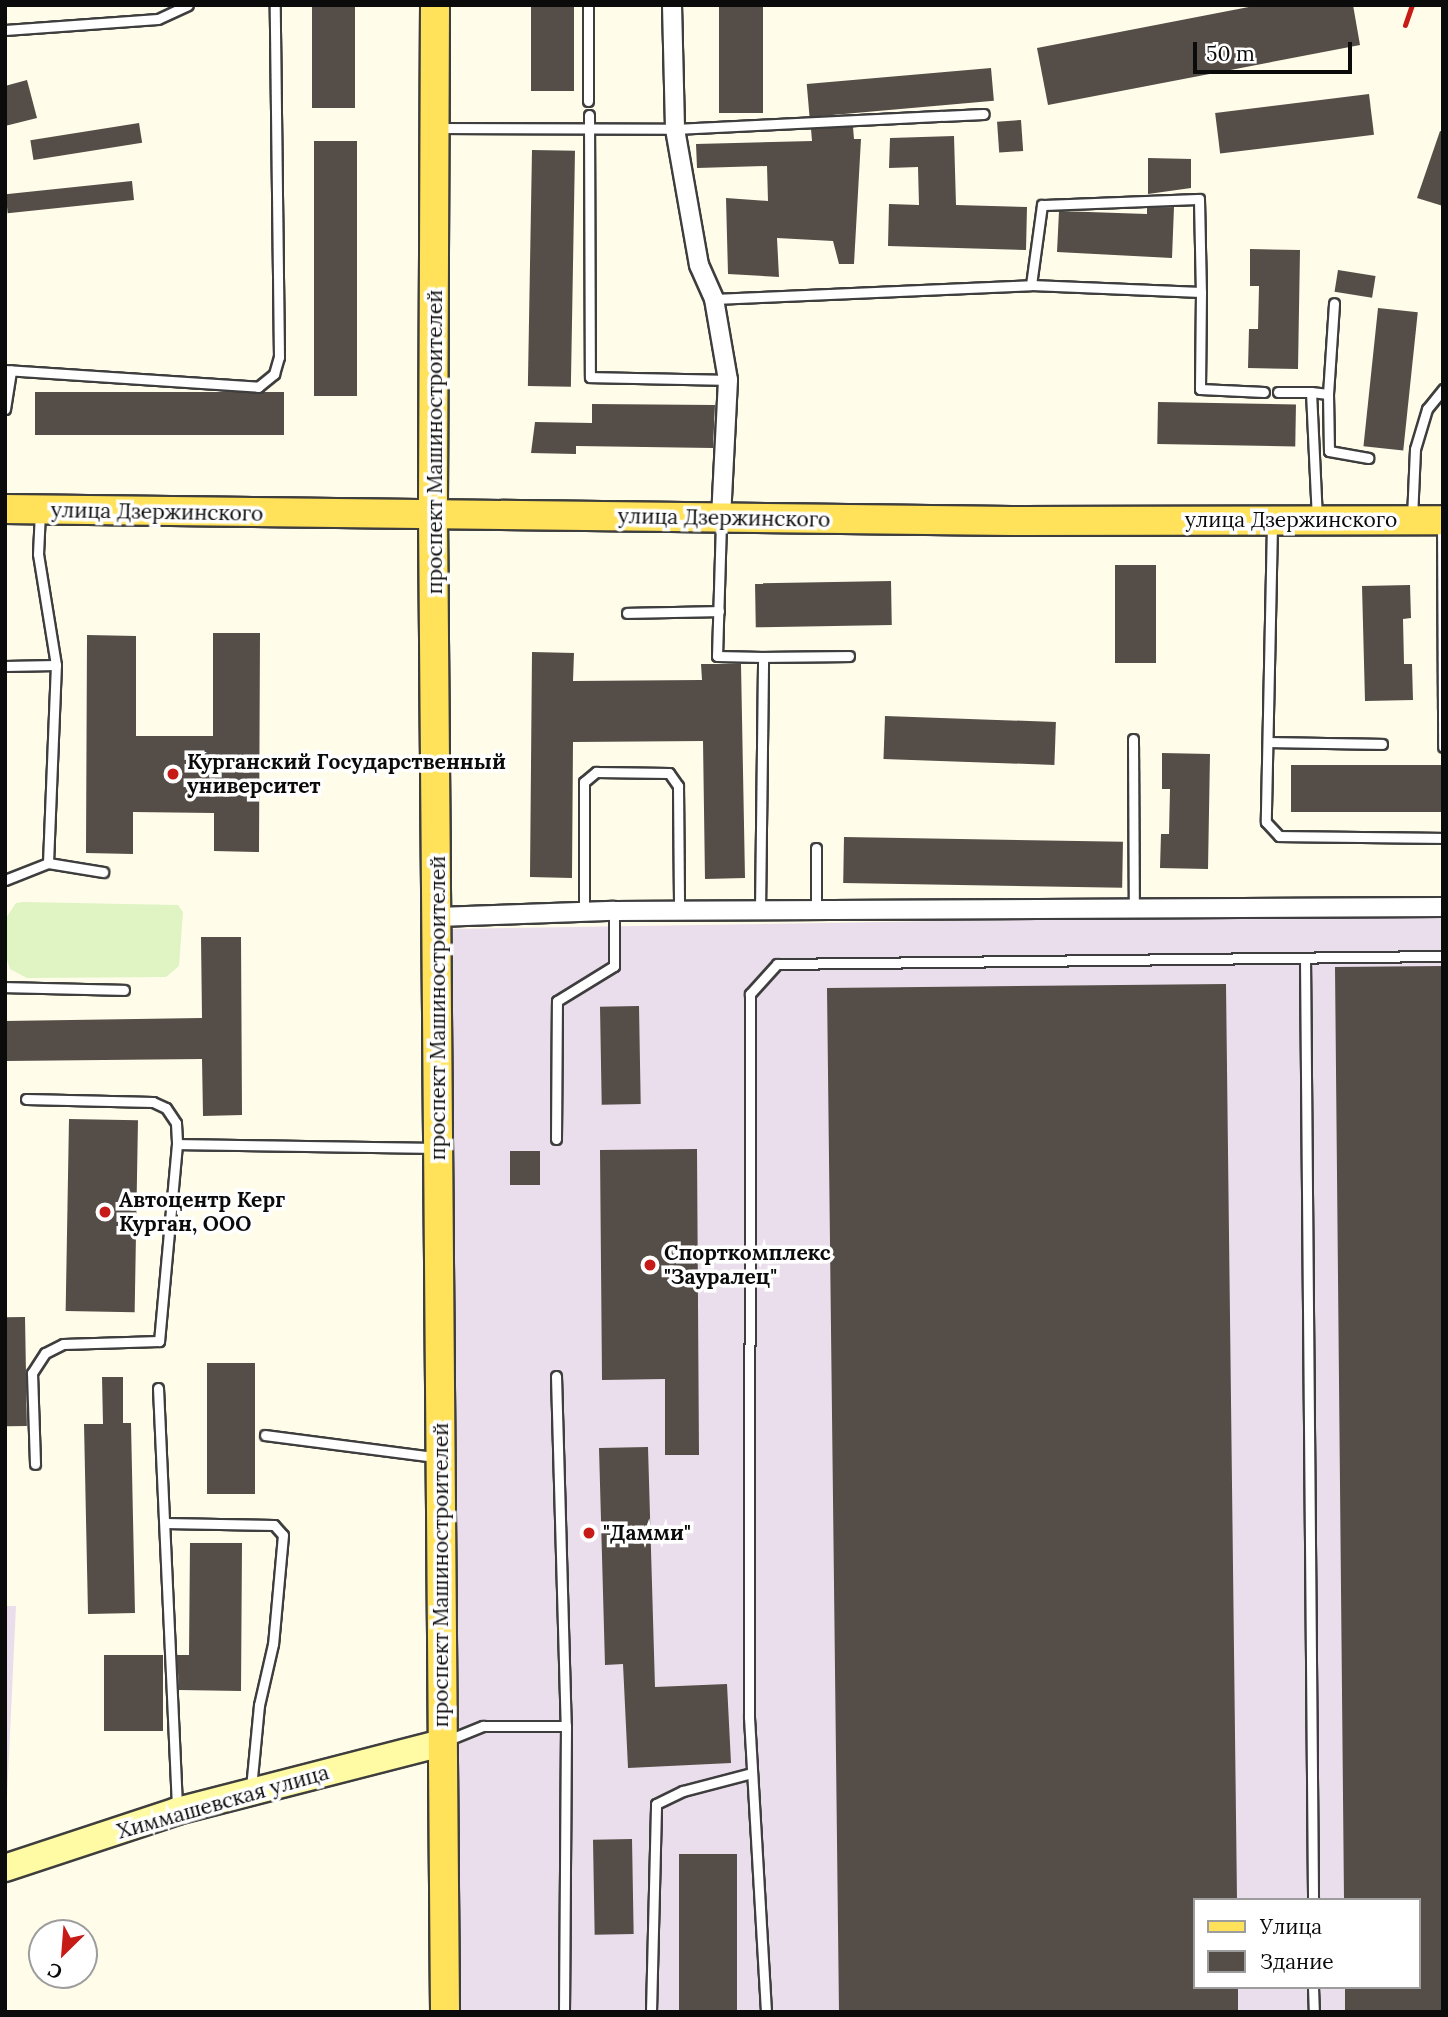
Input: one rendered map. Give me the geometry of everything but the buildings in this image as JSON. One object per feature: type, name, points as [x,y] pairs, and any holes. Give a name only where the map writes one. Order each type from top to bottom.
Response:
[{"type":"main road","name":"проспект Машиностроителей","points":[[435,5],[433,514],[445,2012]]},
{"type":"main road","name":"улица Дзержинского","points":[[5,509],[722,519],[1442,520]]},
{"type":"street","points":[[673,5],[675,129],[699,265],[714,299],[728,380],[722,519]]},
{"type":"street","points":[[438,917],[614,911],[1443,907]]},
{"type":"street","name":"Химмашевская улица","points":[[5,1868],[177,1811],[442,1743]]},
{"type":"lane","points":[[5,30],[158,19],[188,5]]},
{"type":"lane","points":[[5,409],[8,370],[258,387],[274,374],[279,357],[275,5]]},
{"type":"lane","points":[[588,5],[589,101]]},
{"type":"lane","points":[[434,128],[675,129],[984,114]]},
{"type":"lane","points":[[589,115],[590,377],[728,380]]},
{"type":"lane","points":[[1031,285],[1042,205],[1199,199],[1200,389],[1264,391]]},
{"type":"lane","points":[[714,299],[1031,285],[1201,292]]},
{"type":"lane","points":[[1334,303],[1328,394],[1329,452],[1367,458]]},
{"type":"lane","points":[[1412,520],[1415,449],[1427,409],[1443,389]]},
{"type":"lane","points":[[1278,392],[1328,394]]},
{"type":"lane","points":[[1311,392],[1317,518]]},
{"type":"lane","points":[[40,510],[38,554],[55,665],[48,863]]},
{"type":"lane","points":[[722,519],[717,656],[849,656]]},
{"type":"lane","points":[[1272,519],[1270,742],[1266,822],[1279,836],[1443,838]]},
{"type":"lane","points":[[1442,520],[1443,747]]},
{"type":"lane","points":[[627,613],[719,611]]},
{"type":"lane","points":[[760,911],[763,657]]},
{"type":"lane","points":[[5,666],[55,665]]},
{"type":"lane","points":[[1133,739],[1134,907]]},
{"type":"lane","points":[[1270,742],[1382,744]]},
{"type":"lane","points":[[584,912],[584,782],[596,772],[669,773],[678,786],[679,911]]},
{"type":"lane","points":[[816,848],[816,910]]},
{"type":"lane","points":[[5,880],[48,863],[103,872]]},
{"type":"lane","points":[[556,1139],[557,1001],[614,966],[614,911]]},
{"type":"lane","points":[[766,2012],[752,1773],[750,994],[777,964],[1443,956]]},
{"type":"lane","points":[[1305,957],[1313,1898]]},
{"type":"lane","points":[[5,987],[124,989]]},
{"type":"lane","points":[[26,1100],[153,1102],[166,1108],[176,1124],[177,1144],[159,1340],[63,1344],[45,1353],[33,1373],[35,1464]]},
{"type":"lane","points":[[177,1144],[439,1148]]},
{"type":"lane","points":[[556,1376],[566,1726],[564,2012]]},
{"type":"lane","points":[[158,1388],[177,1811]]},
{"type":"lane","points":[[265,1434],[404,1456],[441,1457]]},
{"type":"lane","points":[[164,1523],[274,1525],[283,1535],[273,1644],[258,1705],[250,1793]]},
{"type":"lane","points":[[442,1743],[483,1726],[566,1726]]},
{"type":"lane","points":[[651,2012],[656,1804],[696,1787],[752,1773]]},
{"type":"lane","points":[[1313,1989],[1314,2012]]},
{"type":"shaded area","points":[[1443,913],[1443,2012],[455,2012],[447,929]]},
{"type":"shaded area","points":[[5,1606],[16,1606],[5,1840]]},
{"type":"green space","points":[[16,903],[178,905],[183,912],[179,966],[166,977],[27,978],[10,969],[5,953],[6,918]]},
{"type":"railway","points":[[1405,25],[1412,5]]},
{"type":"place","name":"Курганский Государственный университет","points":[[173,774]]},
{"type":"place","name":"Автоцентр Керг Курган, ООО","points":[[105,1212]]},
{"type":"place","name":"Спорткомплекс \"Зауралец\"","points":[[650,1265]]},
{"type":"place","name":"\"Дамми\"","points":[[589,1533]]}]
